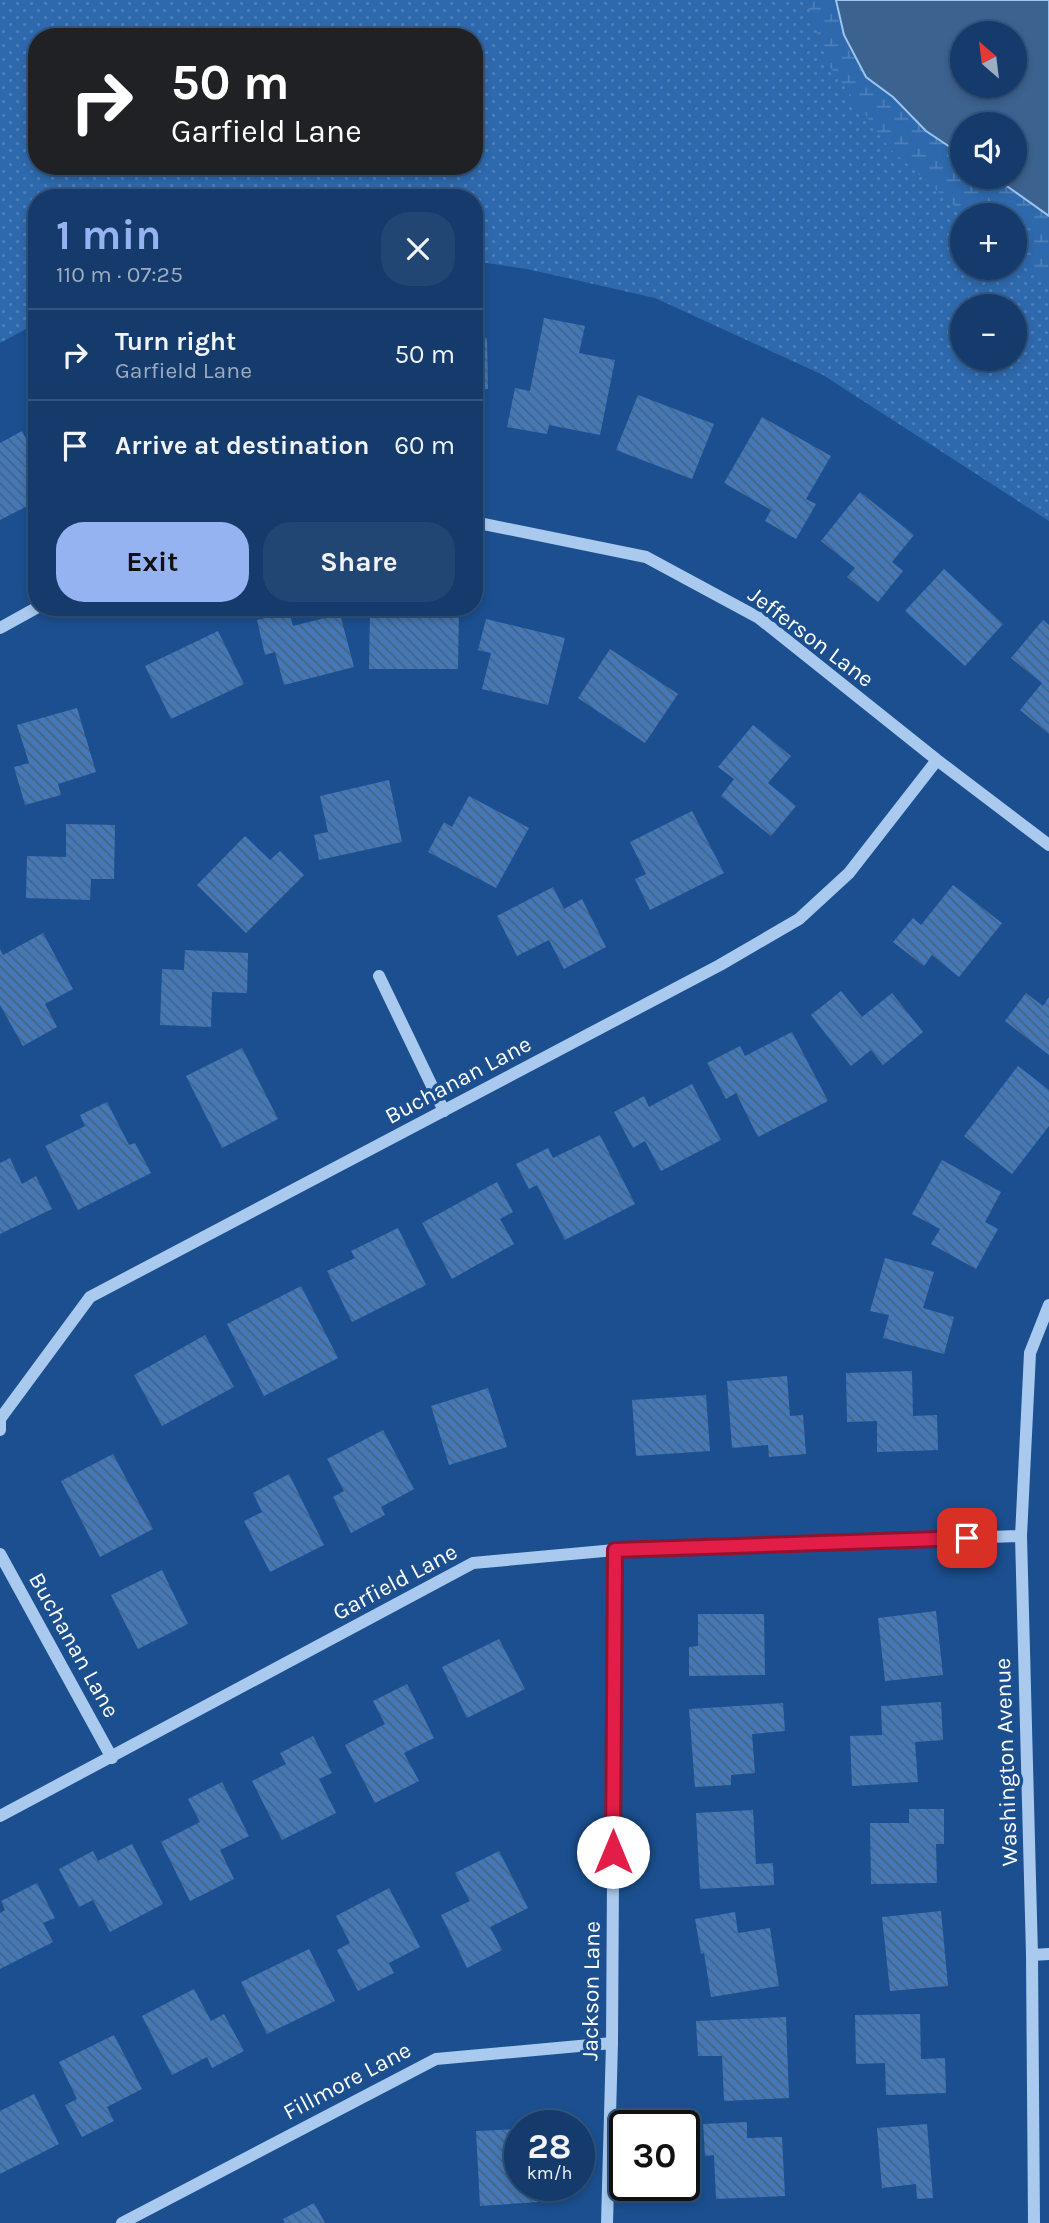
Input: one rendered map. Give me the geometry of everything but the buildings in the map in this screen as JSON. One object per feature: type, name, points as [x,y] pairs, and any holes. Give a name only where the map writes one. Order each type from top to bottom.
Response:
[{"type":"street","name":"Jefferson Lane","points":[[483,525],[646,557],[759,618],[937,760],[1049,845]]},
{"type":"street","points":[[0,628],[28,613]]},
{"type":"street","name":"Buchanan Lane","points":[[0,1430],[1,1419],[90,1297],[720,965],[799,919],[849,873],[937,760]]},
{"type":"street","points":[[379,976],[444,1111]]},
{"type":"street","name":"Washington Avenue","points":[[1034,2223],[1032,1955],[1021,1536],[1030,1353],[1049,1305]]},
{"type":"street","name":"Garfield Lane","points":[[0,1816],[473,1563],[615,1550],[1021,1536]]},
{"type":"street","name":"Jackson Lane","points":[[607,2223],[612,2043],[615,1550]]},
{"type":"street","name":"Buchanan Lane","points":[[0,1554],[112,1758]]},
{"type":"street","points":[[1032,1955],[1049,1954]]},
{"type":"street","name":"Fillmore Lane","points":[[122,2223],[436,2059],[612,2043]]},
{"type":"green space","points":[[0,0],[1049,0],[1049,521],[823,375],[655,298],[527,269],[483,262],[483,189],[28,189],[28,328],[0,343]]},
{"type":"green space","points":[[806,0],[1049,0],[1049,285],[1027,269],[1027,203],[951,203],[890,149],[828,64]]},
{"type":"shaded area","points":[[836,0],[1049,0],[1049,216],[1011,189],[1027,189],[1027,112],[950,112],[950,147],[926,131],[893,97],[866,77],[844,35]]},
{"type":"route","points":[[613,1852],[615,1550],[967,1538]]}]
